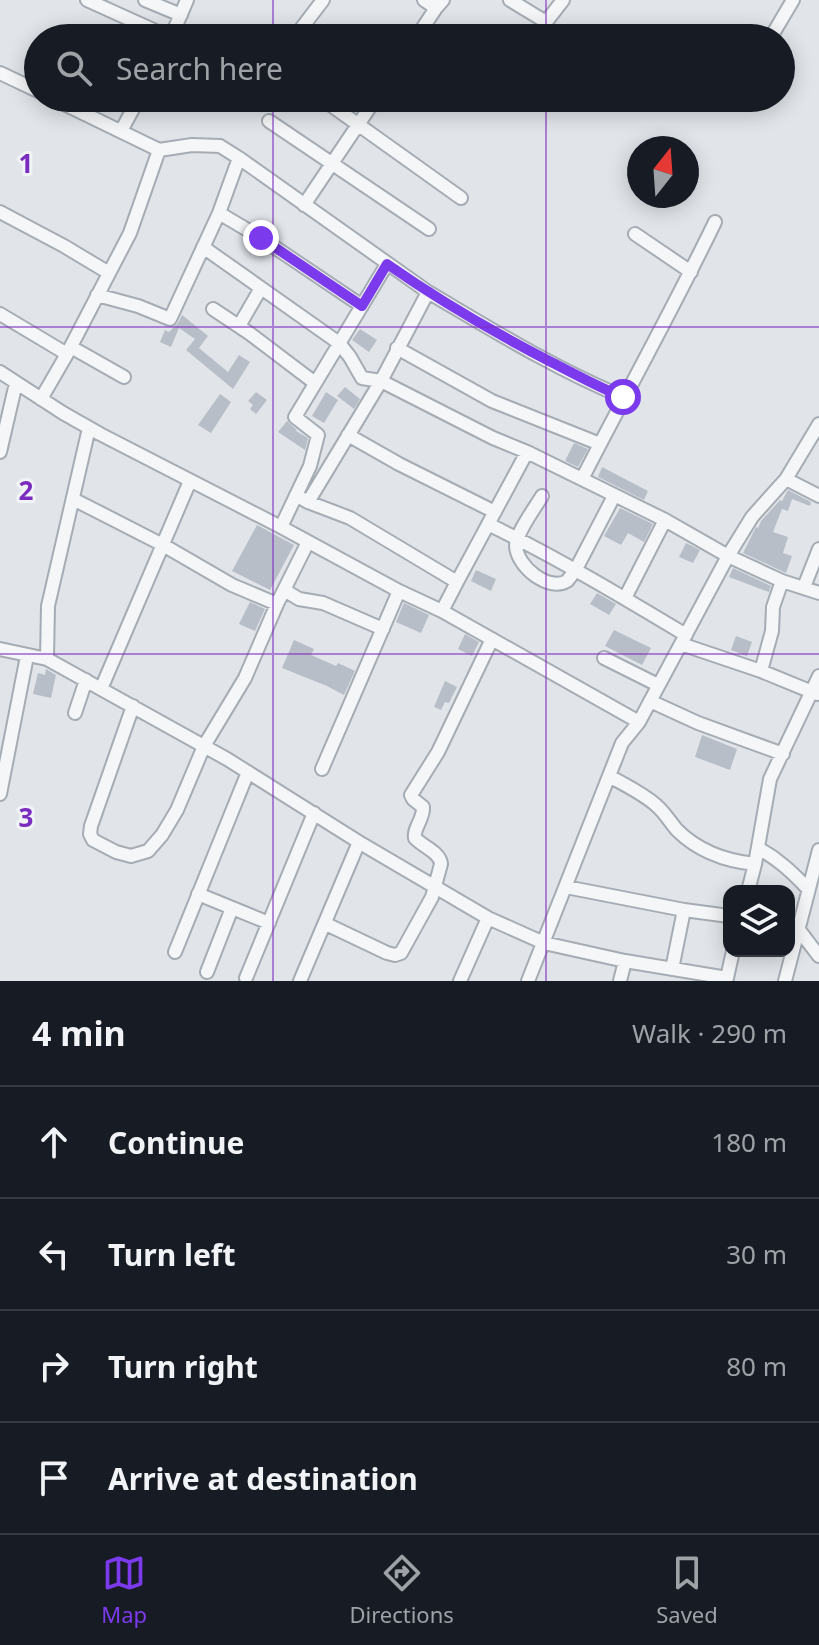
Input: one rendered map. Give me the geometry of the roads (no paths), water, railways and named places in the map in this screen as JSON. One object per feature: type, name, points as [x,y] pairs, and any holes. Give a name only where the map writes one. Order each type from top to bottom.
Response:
[{"type":"street","points":[[87,0],[140,24]]},
{"type":"street","points":[[145,0],[181,15]]},
{"type":"street","points":[[177,24],[187,0]]},
{"type":"street","points":[[305,24],[323,0]]},
{"type":"street","points":[[424,0],[440,4],[426,24]]},
{"type":"street","points":[[510,0],[546,22],[563,0]]},
{"type":"street","points":[[779,24],[793,0]]},
{"type":"street","points":[[0,73],[24,84]]},
{"type":"street","points":[[81,112],[159,150],[192,145],[220,146],[428,292],[514,343],[623,397]]},
{"type":"street","points":[[121,131],[131,112]]},
{"type":"street","points":[[342,112],[461,198]]},
{"type":"street","points":[[304,205],[366,112]]},
{"type":"street","points":[[269,121],[429,229]]},
{"type":"street","points":[[41,399],[130,233],[159,150]]},
{"type":"street","points":[[97,295],[170,319],[219,213],[239,158]]},
{"type":"street","points":[[0,212],[109,273]]},
{"type":"street","points":[[219,213],[362,306]]},
{"type":"street","points":[[582,479],[715,222]]},
{"type":"street","points":[[635,234],[691,272]]},
{"type":"street","points":[[203,247],[339,343],[362,378],[381,381],[665,520],[728,556],[782,581],[819,593]]},
{"type":"street","points":[[302,499],[318,435],[295,417],[387,264]]},
{"type":"street","points":[[239,326],[261,288]]},
{"type":"street","points":[[281,527],[348,435],[381,381],[428,292]]},
{"type":"street","points":[[213,309],[315,383]]},
{"type":"street","points":[[0,314],[124,377]]},
{"type":"street","points":[[397,348],[492,401],[600,444]]},
{"type":"street","points":[[0,372],[89,428],[442,611],[639,722]]},
{"type":"street","points":[[0,452],[16,383]]},
{"type":"street","points":[[528,981],[622,743],[639,722],[752,517],[786,479],[819,424]]},
{"type":"street","points":[[47,659],[48,606],[89,428]]},
{"type":"street","points":[[348,435],[495,512]]},
{"type":"street","points":[[442,611],[527,452]]},
{"type":"street","points":[[786,479],[819,496]]},
{"type":"street","points":[[101,689],[190,481]]},
{"type":"street","points":[[542,496],[517,538],[516,548],[520,561],[530,573],[558,584],[575,571],[614,496]]},
{"type":"street","points":[[73,499],[232,585],[277,604]]},
{"type":"street","points":[[302,499],[350,518],[457,582]]},
{"type":"street","points":[[625,598],[665,520]]},
{"type":"street","points":[[488,524],[625,598],[684,639],[816,693]]},
{"type":"street","points":[[133,706],[90,834],[93,840],[131,856],[148,851],[177,810],[204,746],[245,678],[308,542]]},
{"type":"street","points":[[804,587],[818,552]]},
{"type":"street","points":[[761,671],[772,631],[773,607],[782,581]]},
{"type":"street","points":[[284,590],[299,599],[323,603],[383,629]]},
{"type":"street","points":[[322,769],[399,591]]},
{"type":"street","points":[[326,924],[387,953],[401,953],[436,887],[441,859],[415,838],[423,807],[411,795],[438,752],[492,639]]},
{"type":"street","points":[[0,649],[47,659],[86,680],[248,772],[488,918],[544,943],[726,980],[732,957]]},
{"type":"street","points":[[0,794],[27,656]]},
{"type":"street","points":[[604,658],[658,685]]},
{"type":"street","points":[[750,885],[770,779],[816,693],[819,676]]},
{"type":"street","points":[[75,713],[86,680]]},
{"type":"street","points":[[650,701],[698,723],[783,754]]},
{"type":"street","points":[[175,952],[248,772]]},
{"type":"street","points":[[609,776],[654,803],[675,828],[709,853],[724,860],[755,864]]},
{"type":"street","points":[[246,978],[314,813]]},
{"type":"street","points":[[300,981],[359,842]]},
{"type":"street","points":[[758,848],[774,857],[808,889]]},
{"type":"street","points":[[795,926],[806,903],[819,850]]},
{"type":"street","points":[[566,887],[723,915]]},
{"type":"street","points":[[198,894],[269,923]]},
{"type":"street","points":[[806,903],[819,907]]},
{"type":"street","points":[[207,972],[232,908]]},
{"type":"street","points":[[672,969],[684,910]]},
{"type":"street","points":[[460,981],[488,918]]},
{"type":"street","points":[[795,929],[819,956]]},
{"type":"street","points":[[785,981],[789,957]]},
{"type":"street","points":[[620,981],[625,961]]}]
